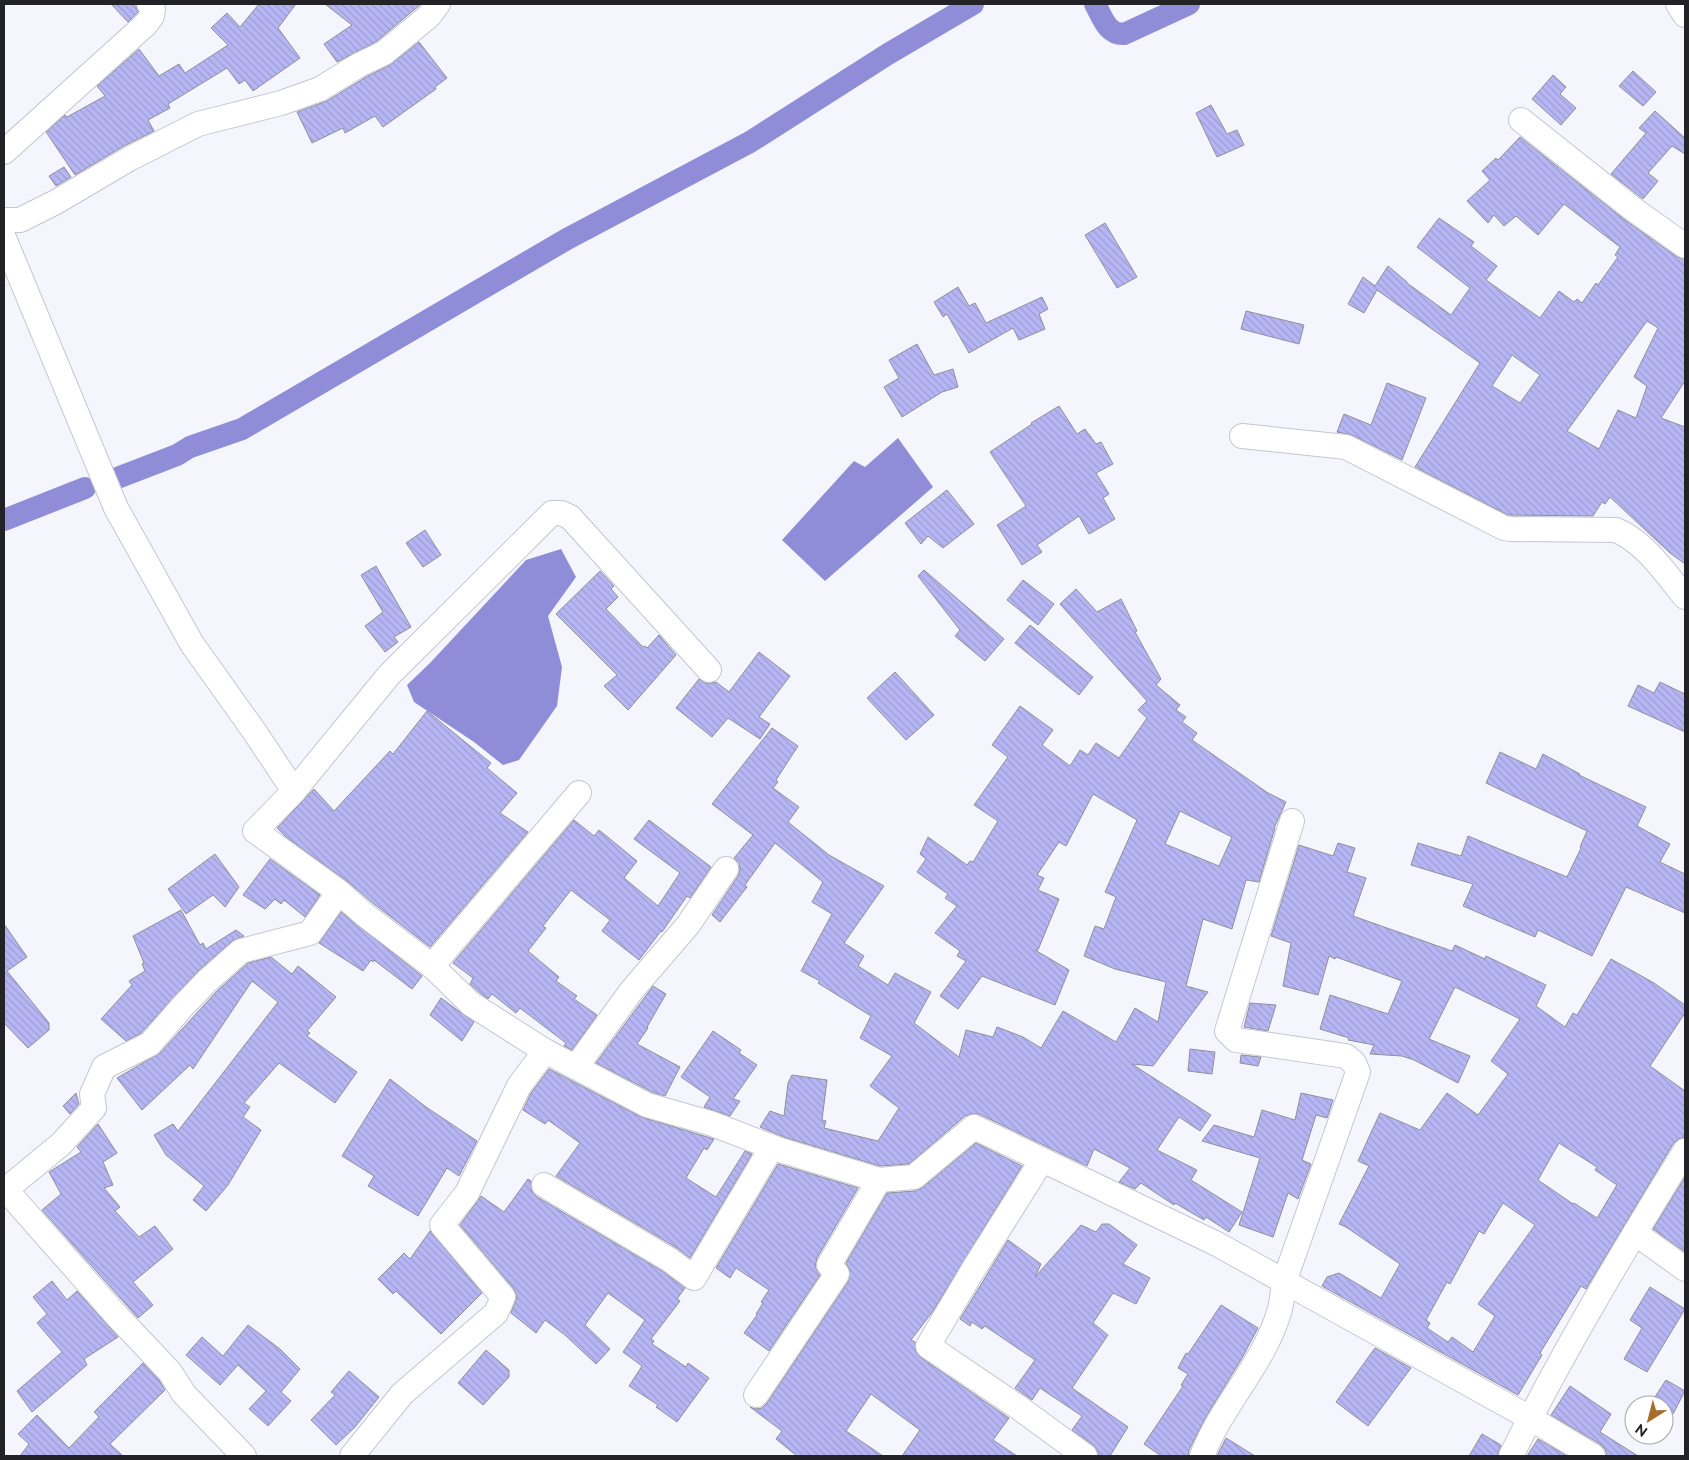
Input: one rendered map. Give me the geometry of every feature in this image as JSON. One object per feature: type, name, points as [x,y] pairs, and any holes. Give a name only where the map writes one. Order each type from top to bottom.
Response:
[{"type":"street","points":[[4,152],[146,24],[152,16],[153,9],[149,4]]},
{"type":"street","points":[[4,220],[20,220],[56,202],[129,159],[198,124],[281,103],[320,89],[359,65],[384,53],[429,16],[438,4]]},
{"type":"street","points":[[1678,4],[1685,15]]},
{"type":"street","points":[[1521,120],[1633,209],[1685,246]]},
{"type":"street","points":[[4,238],[116,508],[192,644],[294,791]]},
{"type":"street","points":[[1242,436],[1346,447],[1511,530],[1616,530],[1626,534],[1645,549],[1685,598]]},
{"type":"street","points":[[709,670],[570,518],[562,513],[552,513],[389,675],[294,791],[255,831],[339,892],[365,915],[432,966],[471,1004],[545,1051],[647,1105],[710,1123],[772,1147],[879,1180],[914,1176],[974,1127],[1217,1244],[1530,1418],[1593,1456]]},
{"type":"street","points":[[432,966],[579,793]]},
{"type":"street","points":[[1202,1456],[1209,1438],[1267,1341],[1280,1309],[1284,1282],[1358,1072],[1354,1063],[1346,1056],[1236,1040],[1227,1030],[1292,821]]},
{"type":"street","points":[[576,1067],[632,990],[688,925],[726,868]]},
{"type":"street","points":[[244,1456],[184,1394],[170,1372],[118,1317],[5,1190],[61,1144],[94,1108],[92,1094],[104,1067],[150,1044],[207,981],[241,951],[310,933],[339,892]]},
{"type":"street","points":[[352,1456],[402,1394],[496,1312],[502,1297],[442,1225],[467,1193],[519,1086],[545,1051]]},
{"type":"street","points":[[544,1185],[670,1260],[694,1278],[772,1147]]},
{"type":"street","points":[[1510,1456],[1634,1233],[1685,1151]]},
{"type":"street","points":[[1042,1160],[928,1346],[1018,1407],[1085,1456]]},
{"type":"street","points":[[756,1395],[837,1274],[829,1265],[879,1180]]},
{"type":"street","points":[[1634,1233],[1685,1269]]},
{"type":"shaded area","points":[[898,438],[933,487],[825,581],[782,540],[854,461],[865,467]]},
{"type":"shaded area","points":[[561,549],[576,577],[548,616],[562,667],[557,706],[519,760],[503,765],[474,742],[414,702],[407,685],[526,560]]},
{"type":"building","points":[[111,4],[136,4],[138,12],[128,22]]},
{"type":"building","points":[[259,4],[296,4],[278,28],[300,58],[253,91],[245,80],[239,84],[227,68],[168,104],[170,108],[148,120],[154,131],[122,147],[75,175],[46,132],[65,115],[67,117],[105,96],[97,86],[139,49],[159,76],[179,64],[185,73],[228,45],[211,28],[227,13],[240,27]]},
{"type":"building","points":[[325,4],[421,4],[377,41],[337,62],[324,44],[352,25]]},
{"type":"building","points":[[419,42],[447,78],[435,87],[436,89],[383,127],[375,116],[345,133],[343,128],[312,143],[297,112],[327,101],[390,65]]},
{"type":"building","points":[[1633,71],[1656,92],[1643,106],[1619,86]]},
{"type":"building","points":[[1553,75],[1566,87],[1560,94],[1576,108],[1561,125],[1532,99]]},
{"type":"building","points":[[1211,105],[1227,134],[1237,130],[1244,145],[1217,157],[1196,113]]},
{"type":"building","points":[[1655,111],[1685,138],[1685,154],[1672,146],[1648,173],[1658,181],[1643,199],[1611,174],[1646,133],[1639,128]]},
{"type":"building","points":[[1520,137],[1625,220],[1677,257],[1685,259],[1685,381],[1661,418],[1685,427],[1685,564],[1670,553],[1610,497],[1605,504],[1602,502],[1593,516],[1508,515],[1415,467],[1480,363],[1377,290],[1364,313],[1348,304],[1363,277],[1375,286],[1388,266],[1407,283],[1451,315],[1470,288],[1417,247],[1439,218],[1474,242],[1471,246],[1497,266],[1486,280],[1540,318],[1559,291],[1574,302],[1577,299],[1582,303],[1596,283],[1598,285],[1618,257],[1615,255],[1620,247],[1564,204],[1538,235],[1516,216],[1504,226],[1494,215],[1488,223],[1467,201],[1490,180],[1482,171],[1496,158],[1498,160]],"holes":[[[1647,321],[1658,328],[1634,377],[1647,386],[1636,418],[1618,410],[1599,449],[1567,431]],[[1512,355],[1540,375],[1520,403],[1492,386]]]},
{"type":"building","points":[[64,167],[71,177],[56,186],[49,176]]},
{"type":"building","points":[[1105,223],[1137,277],[1117,288],[1085,235]]},
{"type":"building","points":[[958,287],[969,306],[975,303],[986,323],[1042,297],[1048,309],[1039,314],[1045,329],[1019,340],[1013,328],[969,353],[947,314],[943,317],[934,302]]},
{"type":"building","points":[[1246,311],[1304,325],[1299,344],[1241,329]]},
{"type":"building","points":[[917,344],[934,375],[953,369],[958,387],[942,392],[902,417],[884,387],[899,378],[889,360]]},
{"type":"building","points":[[1387,383],[1426,398],[1402,460],[1352,435],[1337,432],[1344,414],[1371,425]]},
{"type":"building","points":[[1059,406],[1077,434],[1085,429],[1096,444],[1101,442],[1113,464],[1096,473],[1109,494],[1103,498],[1115,519],[1089,534],[1079,516],[1037,545],[1042,552],[1022,565],[997,525],[1026,506],[990,452]]},
{"type":"building","points":[[947,490],[974,524],[943,548],[928,536],[921,544],[905,523]]},
{"type":"building","points":[[425,530],[441,555],[423,567],[406,543]]},
{"type":"building","points":[[376,566],[411,627],[394,637],[398,642],[385,652],[365,626],[383,612],[361,575]]},
{"type":"building","points":[[924,570],[1004,639],[985,661],[955,636],[960,630],[918,576]]},
{"type":"building","points":[[600,571],[614,586],[611,589],[618,597],[606,609],[643,647],[647,648],[659,635],[676,655],[628,710],[604,686],[617,675],[556,614]]},
{"type":"building","points":[[1023,580],[1054,604],[1038,625],[1007,600]]},
{"type":"building","points":[[1076,589],[1097,612],[1121,599],[1137,631],[1135,632],[1161,679],[1156,685],[1180,705],[1176,710],[1186,717],[1182,722],[1197,733],[1192,740],[1268,793],[1286,802],[1274,828],[1259,882],[1246,880],[1232,929],[1203,919],[1186,986],[1208,992],[1153,1066],[1132,1064],[1211,1115],[1200,1131],[1179,1117],[1157,1150],[1197,1170],[1191,1180],[1242,1212],[1229,1232],[1206,1217],[1204,1220],[1175,1203],[1174,1205],[1141,1183],[1135,1189],[1119,1182],[1130,1168],[1094,1149],[1087,1166],[979,1114],[965,1116],[909,1164],[880,1166],[784,1137],[760,1127],[770,1111],[784,1116],[788,1083],[792,1075],[827,1080],[822,1120],[826,1121],[824,1128],[878,1141],[899,1108],[870,1086],[892,1056],[860,1038],[871,1016],[818,983],[820,981],[801,971],[832,914],[812,902],[823,882],[775,843],[745,885],[747,887],[720,922],[712,915],[738,876],[740,870],[739,863],[734,858],[753,835],[712,804],[772,728],[798,746],[776,780],[778,782],[773,788],[799,807],[788,822],[829,855],[884,886],[844,943],[864,956],[858,966],[888,985],[895,973],[931,992],[914,1023],[959,1057],[966,1030],[993,1037],[997,1027],[1023,1037],[1041,1048],[1063,1011],[1116,1042],[1135,1008],[1158,1022],[1166,982],[1115,969],[1084,956],[1095,926],[1104,929],[1116,897],[1105,892],[1137,820],[1093,794],[1066,846],[1059,842],[1037,875],[1044,878],[1038,890],[1059,899],[1038,950],[1035,950],[1069,970],[1055,1005],[982,976],[958,1009],[940,996],[966,961],[957,956],[960,951],[935,933],[957,906],[945,898],[948,894],[917,872],[926,859],[920,854],[928,837],[967,865],[970,861],[973,862],[998,821],[974,805],[1008,757],[992,745],[1020,706],[1053,730],[1042,745],[1070,766],[1080,750],[1088,755],[1096,743],[1119,758],[1147,718],[1138,710],[1147,701],[1060,604]],"holes":[[[1180,811],[1232,837],[1219,866],[1165,844]]]},
{"type":"building","points":[[1030,625],[1093,677],[1079,695],[1015,643]]},
{"type":"building","points":[[759,652],[790,676],[759,717],[770,724],[760,739],[728,718],[712,737],[676,708],[699,679],[705,683],[716,682],[729,692]]},
{"type":"building","points":[[895,672],[934,715],[906,740],[867,698]]},
{"type":"building","points":[[1660,682],[1685,694],[1685,732],[1628,706],[1638,685],[1654,693]]},
{"type":"building","points":[[427,711],[491,763],[487,768],[517,793],[500,813],[528,832],[430,947],[347,881],[286,837],[277,828],[314,789],[334,811],[390,751],[393,754]]},
{"type":"building","points":[[1500,752],[1536,769],[1543,754],[1579,775],[1646,807],[1637,826],[1670,844],[1660,862],[1685,874],[1685,913],[1626,887],[1592,956],[1538,930],[1535,937],[1463,906],[1473,884],[1411,865],[1418,843],[1461,856],[1468,836],[1567,877],[1587,831],[1486,783]]},
{"type":"building","points":[[574,820],[594,836],[599,830],[637,861],[624,878],[658,906],[680,873],[634,839],[649,820],[711,867],[690,898],[687,896],[662,932],[639,960],[602,931],[610,920],[571,890],[543,926],[546,928],[528,951],[559,977],[556,981],[577,996],[574,999],[597,1015],[572,1050],[564,1046],[566,1043],[520,1008],[516,1013],[492,994],[488,999],[470,984],[473,978],[453,963]]},
{"type":"building","points":[[1338,843],[1355,848],[1347,872],[1366,878],[1353,916],[1452,951],[1455,945],[1485,959],[1486,956],[1546,985],[1536,1006],[1565,1027],[1573,1013],[1577,1015],[1611,959],[1654,983],[1685,1005],[1685,1013],[1650,1066],[1685,1091],[1685,1137],[1678,1139],[1673,1144],[1586,1289],[1581,1286],[1540,1353],[1542,1355],[1518,1395],[1322,1286],[1327,1277],[1339,1273],[1381,1298],[1400,1264],[1339,1224],[1369,1166],[1358,1161],[1380,1113],[1420,1130],[1447,1093],[1478,1115],[1508,1074],[1491,1061],[1520,1019],[1455,987],[1429,1039],[1470,1056],[1458,1083],[1414,1060],[1402,1056],[1370,1054],[1374,1045],[1348,1040],[1349,1038],[1320,1029],[1330,995],[1388,1014],[1402,981],[1329,956],[1318,995],[1283,986],[1291,943],[1271,936],[1299,845],[1333,856]],"holes":[[[1559,1143],[1597,1167],[1595,1170],[1617,1185],[1597,1218],[1538,1180]],[[1503,1203],[1535,1225],[1478,1304],[1495,1316],[1473,1352],[1452,1337],[1448,1342],[1427,1328],[1430,1323],[1426,1320],[1447,1282],[1450,1284],[1479,1231],[1484,1234]]]},
{"type":"building","points":[[215,854],[239,887],[225,907],[213,895],[186,914],[168,889]]},
{"type":"building","points":[[270,859],[320,895],[305,917],[284,900],[281,904],[275,899],[265,909],[243,895]]},
{"type":"building","points":[[181,910],[200,945],[203,943],[206,949],[236,930],[244,936],[232,941],[198,971],[141,1033],[126,1041],[101,1019],[132,985],[129,981],[145,971],[142,964],[144,963],[133,936]]},
{"type":"building","points":[[341,912],[422,976],[412,989],[374,960],[373,962],[371,960],[363,971],[319,943]]},
{"type":"building","points":[[4,924],[27,957],[7,971],[49,1023],[49,1030],[28,1048],[4,1023]]},
{"type":"building","points":[[271,957],[292,974],[298,966],[336,997],[307,1031],[310,1033],[307,1036],[357,1072],[335,1103],[279,1063],[244,1103],[250,1107],[243,1117],[261,1130],[228,1185],[206,1211],[193,1200],[204,1186],[166,1155],[154,1135],[173,1124],[178,1131],[278,1002],[252,981],[193,1069],[190,1065],[142,1110],[117,1078],[160,1053],[217,991],[248,963]]},
{"type":"building","points":[[653,986],[666,994],[637,1044],[680,1067],[665,1096],[652,1092],[596,1063]]},
{"type":"building","points":[[441,998],[474,1022],[462,1041],[430,1015]]},
{"type":"building","points":[[1250,1003],[1276,1005],[1268,1031],[1244,1027]]},
{"type":"building","points":[[713,1031],[741,1050],[739,1053],[757,1065],[733,1099],[740,1101],[730,1116],[704,1107],[710,1097],[681,1077]]},
{"type":"building","points":[[1190,1049],[1215,1052],[1212,1074],[1188,1071]]},
{"type":"building","points":[[1241,1055],[1261,1057],[1258,1066],[1240,1063]]},
{"type":"building","points":[[549,1069],[641,1117],[714,1139],[707,1150],[704,1148],[686,1178],[716,1197],[745,1151],[752,1154],[690,1258],[677,1248],[556,1176],[580,1143],[548,1120],[545,1124],[523,1110],[531,1093]]},
{"type":"building","points":[[390,1079],[426,1107],[477,1141],[459,1176],[447,1168],[418,1216],[368,1186],[374,1176],[342,1156]]},
{"type":"building","points":[[76,1093],[79,1104],[70,1114],[63,1106]]},
{"type":"building","points":[[1301,1093],[1333,1100],[1327,1118],[1316,1115],[1302,1160],[1311,1164],[1298,1199],[1288,1193],[1273,1237],[1239,1225],[1260,1158],[1202,1141],[1214,1125],[1254,1137],[1262,1110],[1295,1120]]},
{"type":"building","points":[[98,1124],[117,1153],[103,1162],[113,1185],[104,1188],[120,1207],[115,1211],[139,1237],[155,1226],[173,1249],[133,1282],[153,1305],[138,1318],[42,1210],[61,1194],[49,1172],[81,1152],[77,1147]]},
{"type":"building","points":[[976,1143],[1022,1166],[933,1311],[911,1340],[915,1342],[916,1352],[920,1357],[1009,1418],[993,1440],[1017,1456],[902,1456],[920,1430],[871,1394],[846,1431],[883,1456],[797,1456],[776,1439],[782,1431],[750,1407],[762,1408],[767,1403],[848,1282],[850,1270],[846,1263],[887,1193],[915,1191],[922,1188]]},
{"type":"building","points":[[778,1164],[858,1188],[817,1258],[815,1267],[820,1275],[769,1351],[744,1333],[757,1315],[763,1303],[761,1302],[769,1290],[736,1268],[730,1278],[716,1268]]},
{"type":"building","points":[[1685,1177],[1685,1252],[1653,1229]]},
{"type":"building","points":[[528,1179],[531,1181],[532,1191],[537,1197],[662,1271],[685,1288],[677,1299],[680,1301],[651,1339],[654,1341],[652,1344],[686,1367],[688,1363],[709,1378],[677,1422],[656,1407],[658,1405],[629,1386],[642,1366],[623,1352],[645,1320],[608,1293],[585,1325],[610,1349],[596,1364],[565,1335],[545,1320],[536,1333],[511,1313],[517,1296],[514,1289],[460,1225],[481,1196],[504,1212]]},
{"type":"building","points":[[1102,1224],[1109,1224],[1137,1245],[1123,1264],[1150,1278],[1136,1304],[1113,1293],[1093,1323],[1108,1335],[1072,1388],[1128,1427],[1110,1456],[1099,1456],[1093,1445],[1072,1430],[1082,1416],[1040,1388],[1032,1400],[1015,1388],[1035,1360],[985,1326],[982,1329],[972,1322],[970,1326],[960,1319],[1008,1240],[1041,1264],[1035,1277],[1081,1225],[1096,1232]]},
{"type":"building","points":[[430,1231],[482,1293],[441,1334],[396,1291],[393,1294],[378,1279],[404,1253],[410,1259]]},
{"type":"building","points":[[52,1281],[67,1300],[77,1291],[118,1337],[84,1359],[87,1365],[32,1412],[17,1391],[62,1352],[37,1323],[47,1314],[33,1297]]},
{"type":"building","points":[[1650,1287],[1685,1309],[1647,1372],[1624,1359],[1642,1328],[1630,1320]]},
{"type":"building","points":[[1221,1305],[1258,1328],[1207,1415],[1189,1450],[1188,1456],[1161,1456],[1144,1444],[1183,1386],[1181,1385],[1188,1374],[1178,1368],[1186,1353],[1188,1354]]},
{"type":"building","points":[[248,1325],[280,1349],[300,1369],[281,1392],[291,1401],[268,1426],[249,1409],[266,1391],[238,1365],[220,1385],[186,1355],[202,1337],[223,1356]]},
{"type":"building","points":[[1375,1348],[1411,1368],[1368,1426],[1336,1402]]},
{"type":"building","points":[[486,1350],[509,1370],[509,1377],[483,1405],[458,1383]]},
{"type":"building","points":[[143,1363],[159,1380],[165,1390],[110,1444],[123,1456],[20,1456],[29,1444],[18,1434],[37,1415],[69,1448],[99,1417],[94,1412]]},
{"type":"building","points":[[349,1371],[379,1397],[355,1427],[336,1445],[311,1420],[335,1395],[331,1392]]},
{"type":"building","points":[[1666,1380],[1685,1391],[1674,1412],[1674,1395],[1656,1395]]},
{"type":"building","points":[[1570,1386],[1611,1414],[1600,1432],[1638,1456],[1607,1456],[1605,1449],[1600,1444],[1551,1415]]},
{"type":"building","points":[[1482,1434],[1501,1445],[1497,1456],[1469,1456]]},
{"type":"building","points":[[1226,1438],[1255,1456],[1217,1456]]},
{"type":"building","points":[[1538,1439],[1567,1456],[1527,1456]]},
{"type":"waterway","points":[[112,480],[177,455],[190,447],[242,429],[567,239],[750,142],[888,54],[973,4]]},
{"type":"waterway","points":[[1095,4],[1109,28],[1124,34],[1189,4]]},
{"type":"waterway","points":[[4,520],[85,488]]}]
